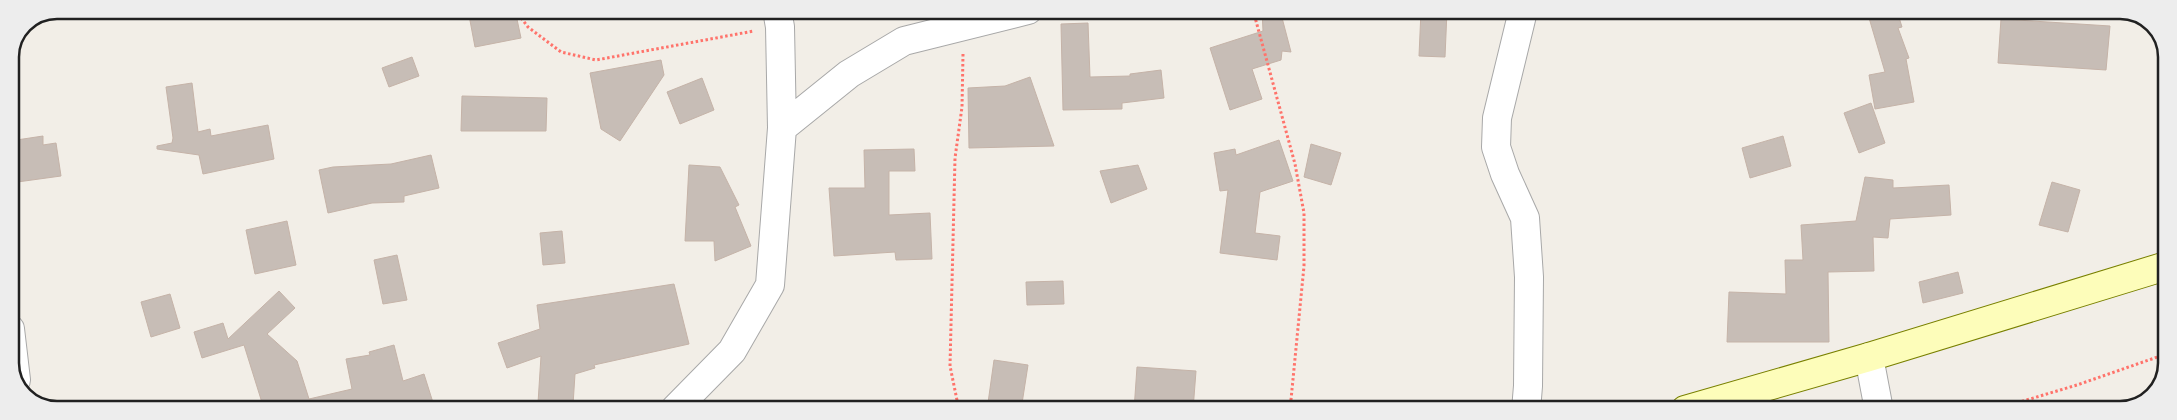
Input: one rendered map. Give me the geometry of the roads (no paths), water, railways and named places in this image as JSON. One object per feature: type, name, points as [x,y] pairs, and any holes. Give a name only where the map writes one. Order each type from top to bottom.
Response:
[{"type":"main road","points":[[1716,401],[1869,357],[2158,268]]},
{"type":"street","points":[[683,401],[732,351],[770,285],[782,128],[778,19]]},
{"type":"street","points":[[782,128],[849,74],[904,41],[990,19]]},
{"type":"street","points":[[1521,19],[1497,118],[1496,148],[1505,174],[1525,218],[1529,277],[1526,401]]},
{"type":"street","points":[[1869,357],[1877,401]]}]
